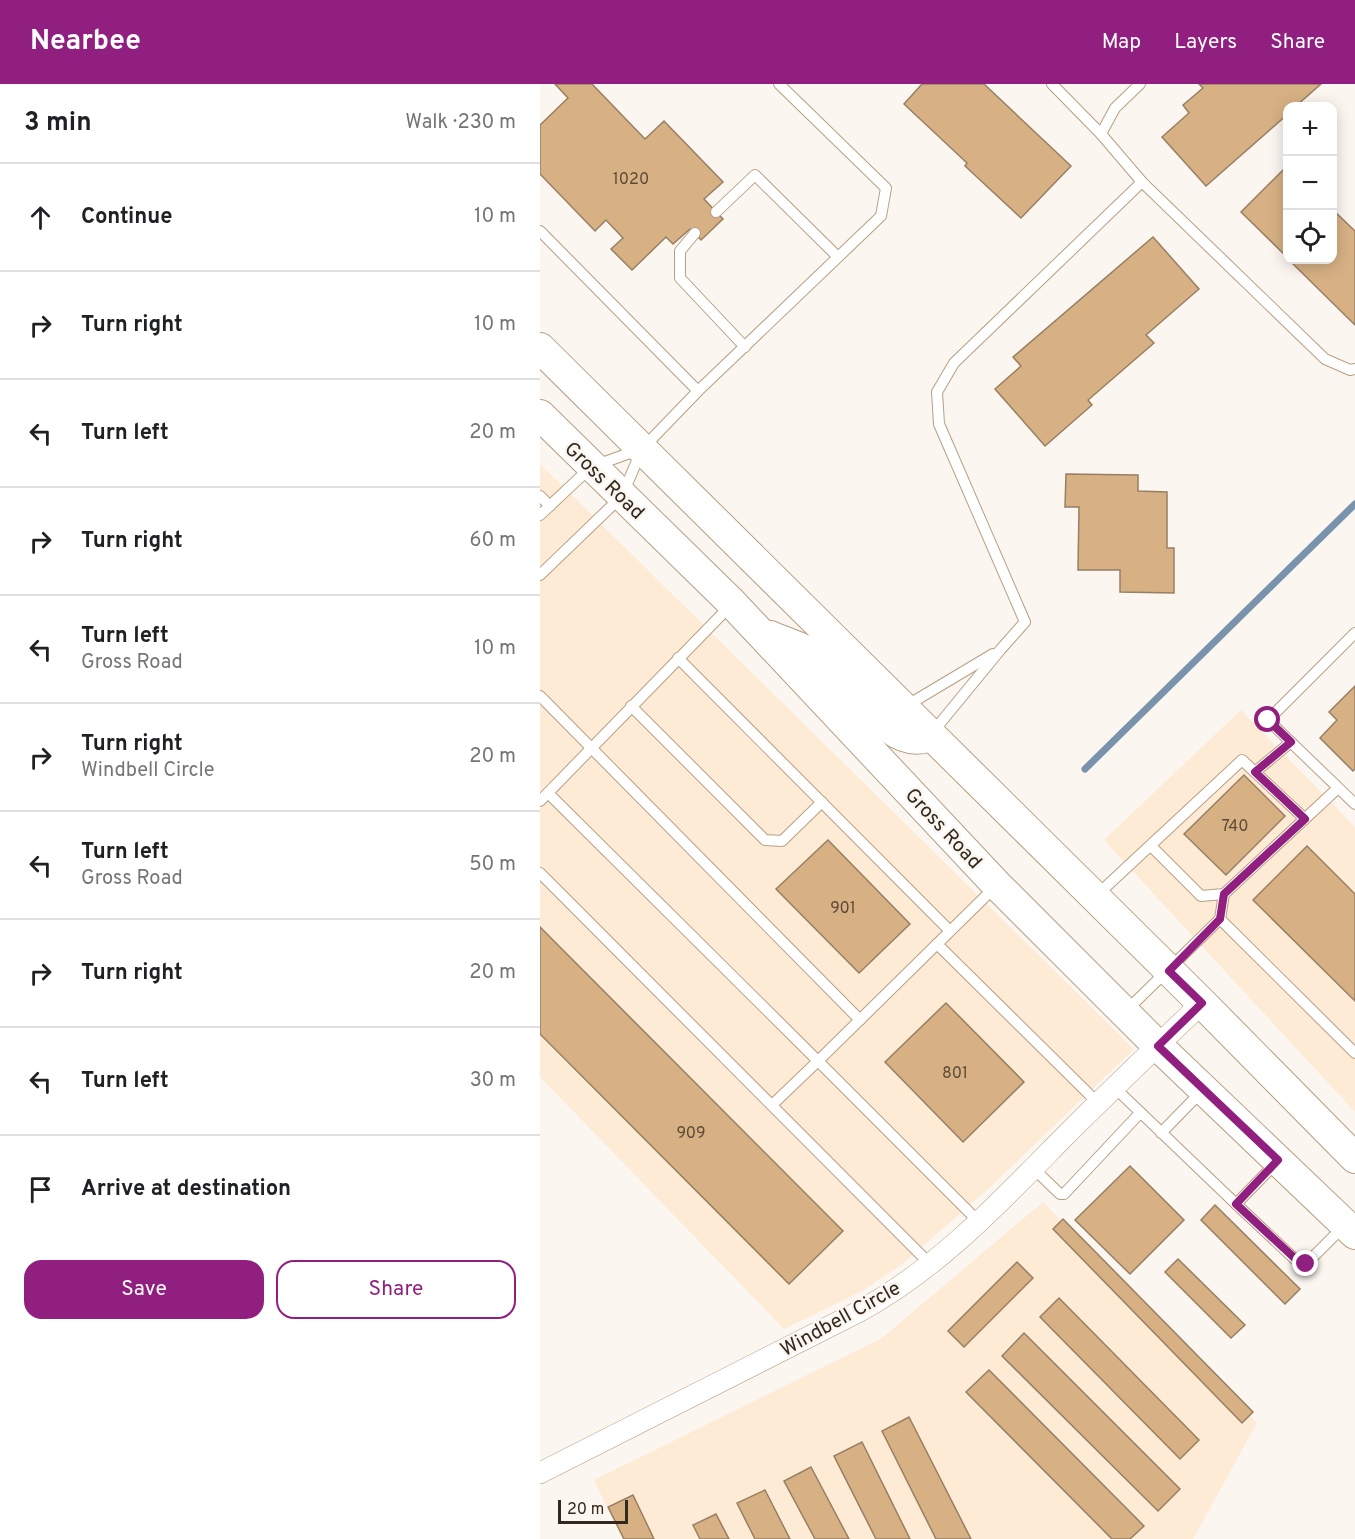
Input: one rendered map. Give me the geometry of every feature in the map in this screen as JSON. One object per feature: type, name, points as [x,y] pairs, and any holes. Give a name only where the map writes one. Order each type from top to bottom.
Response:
[{"type":"main road","points":[[540,348],[1202,1003],[1355,1158]]},
{"type":"main road","name":"Gross Road","points":[[540,415],[732,603],[997,885],[1158,1046],[1350,1229]]},
{"type":"main road","points":[[759,632],[819,657],[875,717],[894,731],[921,740],[931,735]]},
{"type":"street","name":"Windbell Circle","points":[[540,1473],[875,1303],[931,1265],[1202,1003]]},
{"type":"lane","points":[[540,575],[622,496],[642,449],[698,391],[881,216],[886,188],[779,84]]},
{"type":"lane","points":[[1052,84],[1101,134],[1142,183],[1325,358],[1355,369]]},
{"type":"lane","points":[[1101,134],[1115,108],[1140,84]]},
{"type":"lane","points":[[716,212],[755,175],[838,257]]},
{"type":"lane","points":[[931,735],[1000,649],[1025,622],[939,424],[937,392],[954,363],[1142,183]]},
{"type":"lane","points":[[695,233],[680,251],[680,278],[744,347]]},
{"type":"lane","points":[[542,237],[698,391]]},
{"type":"lane","points":[[540,515],[591,467],[642,449]]},
{"type":"lane","points":[[540,496],[550,506]]},
{"type":"lane","points":[[540,801],[732,603]]},
{"type":"lane","points":[[1355,633],[1268,720],[1355,804]]},
{"type":"lane","points":[[903,708],[1000,649]]},
{"type":"lane","points":[[678,658],[950,931]]},
{"type":"lane","points":[[540,696],[860,1020]]},
{"type":"lane","points":[[631,706],[765,840],[782,841],[822,802]]},
{"type":"lane","points":[[1255,772],[1291,742]]},
{"type":"lane","points":[[1095,898],[1242,760],[1305,819]]},
{"type":"lane","points":[[1151,846],[1201,896],[1224,894],[1338,788]]},
{"type":"lane","points":[[548,793],[978,1221]]},
{"type":"lane","points":[[540,873],[931,1265]]},
{"type":"lane","points":[[772,1105],[997,885]]},
{"type":"lane","points":[[1124,1012],[1169,971],[1220,919],[1224,894]]},
{"type":"lane","points":[[1220,919],[1355,1053]]},
{"type":"lane","points":[[937,944],[1098,1103]]},
{"type":"lane","points":[[1114,1088],[1300,1263],[1306,1264],[1350,1229]]},
{"type":"lane","points":[[1161,1133],[1204,1089]]},
{"type":"lane","points":[[1033,1168],[1060,1194],[1064,1194],[1140,1113]]},
{"type":"lane","points":[[1236,1204],[1278,1160]]},
{"type":"shaded area","points":[[540,464],[1134,1049],[987,1190],[901,1265],[864,1290],[784,1329],[540,1077]]},
{"type":"shaded area","points":[[1241,710],[1355,827],[1355,1112],[1104,840]]},
{"type":"shaded area","points":[[1043,1202],[1257,1423],[1193,1539],[622,1539],[594,1480],[882,1338]]},
{"type":"building","points":[[555,84],[592,84],[645,139],[664,121],[723,182],[704,199],[723,219],[701,240],[690,229],[673,244],[666,237],[632,270],[611,249],[623,238],[606,220],[595,231],[540,174],[540,125],[568,98]]},
{"type":"building","points":[[922,84],[984,84],[1071,166],[1021,218],[965,166],[967,163],[904,104]]},
{"type":"building","points":[[1199,84],[1321,84],[1301,102],[1283,102],[1283,118],[1206,186],[1162,137],[1189,113],[1183,105],[1203,88]]},
{"type":"building","points":[[1283,170],[1283,253],[1241,212]]},
{"type":"building","points":[[1337,214],[1355,231],[1355,325],[1293,264],[1337,264]]},
{"type":"building","points":[[1153,237],[1199,289],[1146,335],[1154,343],[1088,400],[1092,405],[1045,446],[995,389],[1021,366],[1013,357]]},
{"type":"building","points":[[1066,474],[1138,475],[1138,491],[1167,492],[1167,548],[1174,548],[1174,593],[1120,592],[1120,570],[1078,570],[1079,507],[1065,507]]},
{"type":"building","points":[[1355,686],[1355,769],[1353,771],[1320,738],[1337,720],[1329,712]]},
{"type":"building","points":[[1244,775],[1285,816],[1226,875],[1184,834]]},
{"type":"building","points":[[828,840],[910,924],[859,973],[776,889]]},
{"type":"building","points":[[1307,846],[1355,894],[1355,1001],[1253,900]]},
{"type":"building","points":[[540,927],[843,1231],[789,1284],[540,1034]]},
{"type":"building","points":[[946,1003],[1024,1082],[963,1142],[885,1062]]},
{"type":"building","points":[[1130,1166],[1184,1220],[1130,1274],[1075,1220]]},
{"type":"building","points":[[1215,1205],[1300,1289],[1285,1304],[1201,1220]]},
{"type":"building","points":[[1063,1219],[1253,1412],[1242,1423],[1053,1229]]},
{"type":"building","points":[[1178,1259],[1245,1325],[1231,1338],[1165,1272]]},
{"type":"building","points":[[1017,1262],[1033,1278],[964,1347],[948,1331]]},
{"type":"building","points":[[1059,1298],[1199,1440],[1180,1459],[1040,1317]]},
{"type":"building","points":[[1024,1333],[1180,1489],[1158,1511],[1002,1356]]},
{"type":"building","points":[[989,1370],[1144,1526],[1130,1539],[1112,1539],[966,1392]]},
{"type":"building","points":[[909,1417],[971,1539],[936,1539],[882,1431]]},
{"type":"building","points":[[862,1442],[910,1539],[876,1539],[834,1456]]},
{"type":"building","points":[[811,1467],[849,1539],[815,1539],[784,1481]]},
{"type":"building","points":[[765,1490],[790,1539],[755,1539],[737,1503]]},
{"type":"building","points":[[633,1495],[654,1539],[624,1539],[608,1507]]},
{"type":"building","points":[[716,1514],[729,1539],[700,1539],[693,1525]]},
{"type":"waterway","points":[[1085,769],[1355,504]]},
{"type":"route","points":[[1268,720],[1291,742],[1255,772],[1305,819],[1224,894],[1220,919],[1169,971],[1202,1003],[1158,1046],[1278,1160],[1236,1204],[1300,1263],[1306,1264]]}]
